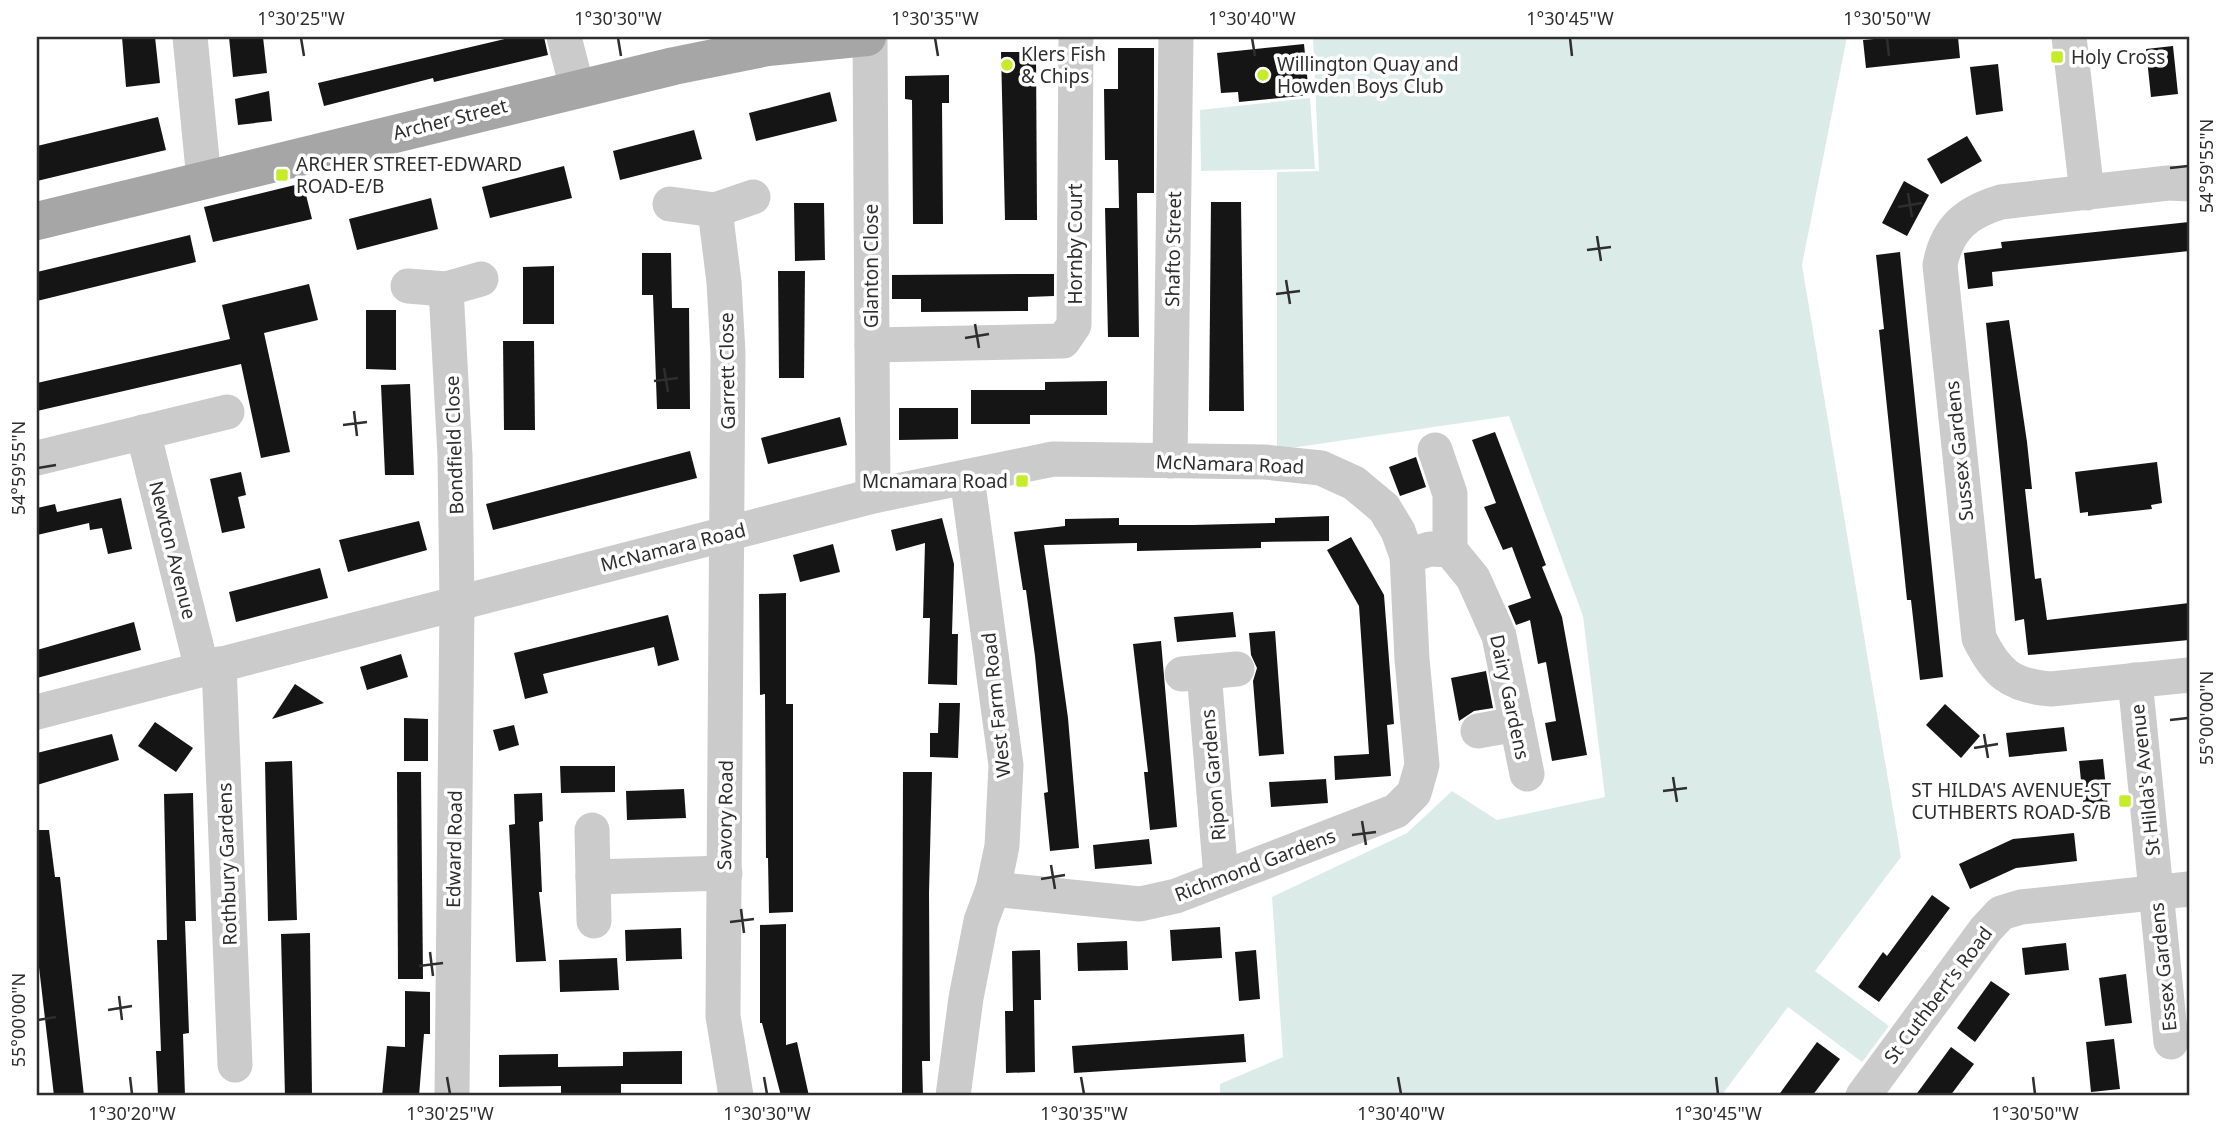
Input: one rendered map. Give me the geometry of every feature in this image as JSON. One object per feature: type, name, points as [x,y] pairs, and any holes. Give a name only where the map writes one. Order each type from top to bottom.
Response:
[{"type":"main road","name":"Archer Street","points":[[37,221],[577,88],[768,47],[868,37]]},
{"type":"street","points":[[190,37],[204,180]]},
{"type":"street","points":[[564,37],[577,88]]},
{"type":"street","name":"Glanton Close","points":[[868,37],[873,496]]},
{"type":"street","name":"Hornby Court","points":[[872,345],[1063,341],[1074,325],[1076,37]]},
{"type":"street","name":"Shafto Street","points":[[1170,461],[1176,37]]},
{"type":"street","points":[[2069,37],[2087,193],[2168,183],[2189,184]]},
{"type":"street","name":"Sussex Gardens","points":[[2087,193],[2001,202],[1978,208],[1952,230],[1940,265],[1979,638],[1991,662],[2011,680],[2031,687],[2051,689],[2135,680]]},
{"type":"street","points":[[670,204],[715,210],[753,197]]},
{"type":"street","name":"Garrett Close","points":[[715,210],[724,282],[728,353],[729,533]]},
{"type":"street","points":[[408,286],[446,289],[481,279]]},
{"type":"street","name":"Bondfield Close","points":[[446,289],[455,456],[457,602]]},
{"type":"street","points":[[37,458],[228,412]]},
{"type":"street","name":"Newton Avenue","points":[[144,432],[210,666]]},
{"type":"street","points":[[1407,556],[1430,549],[1450,550],[1450,494],[1435,450]]},
{"type":"street","name":"McNamara Road","points":[[37,712],[873,496],[1053,459],[1265,462],[1321,468],[1354,483],[1384,508],[1398,531],[1407,556]]},
{"type":"street","name":"West Farm Road","points":[[953,1096],[981,921],[993,889],[1002,846],[1006,765],[967,477]]},
{"type":"street","name":"Savory Road","points":[[729,533],[723,1016],[736,1096]]},
{"type":"street","name":"Dairy Gardens","points":[[1450,550],[1474,578],[1499,636],[1527,774]]},
{"type":"street","name":"Richmond Gardens","points":[[993,889],[1140,904],[1176,896],[1396,811],[1413,793],[1422,765],[1412,659],[1407,556]]},
{"type":"street","name":"Edward Road","points":[[452,1096],[457,602]]},
{"type":"street","name":"Rothbury Gardens","points":[[210,666],[235,1065]]},
{"type":"street","name":"Ripon Gardens","points":[[1208,672],[1221,878]]},
{"type":"street","name":"St Hilda's Avenue","points":[[2172,891],[2135,680],[2189,675]]},
{"type":"street","points":[[1478,732],[1517,724]]},
{"type":"street","points":[[592,830],[594,921]]},
{"type":"street","points":[[593,877],[724,873]]},
{"type":"street","name":"Essex Gardens","points":[[2171,1042],[2172,891]]},
{"type":"street","name":"St Cuthbert's Road","points":[[1863,1096],[1964,956],[2001,913],[2021,907],[2172,891]]},
{"type":"shaded area","points":[[1313,37],[1847,37],[1802,265],[1901,857],[1815,971],[1889,1026],[1862,1062],[1788,1007],[1721,1096],[1220,1096],[1220,1084],[1283,1057],[1272,897],[1407,833],[1452,791],[1497,820],[1605,797],[1583,616],[1509,416],[1277,450],[1277,172],[1319,171]]},
{"type":"shaded area","points":[[1310,98],[1315,169],[1201,171],[1200,110]]},
{"type":"building","points":[[122,37],[155,37],[160,83],[126,87]]},
{"type":"building","points":[[229,37],[263,37],[267,73],[233,77]]},
{"type":"building","points":[[513,37],[544,37],[548,55],[434,82],[433,78],[324,106],[318,83]]},
{"type":"building","points":[[1958,37],[1960,58],[1866,68],[1863,40]]},
{"type":"building","name":"Willington Quay and Howden Boys Club","points":[[1304,44],[1309,95],[1239,102],[1238,92],[1221,93],[1217,53]]},
{"type":"building","points":[[2173,46],[2178,94],[2151,97],[2146,49]]},
{"type":"building","points":[[1118,48],[1154,48],[1154,193],[1137,193],[1139,337],[1108,337],[1105,208],[1119,208],[1118,160],[1105,160],[1104,89],[1118,89]]},
{"type":"building","points":[[1001,52],[1036,52],[1037,220],[1005,220]]},
{"type":"building","points":[[1998,64],[2003,111],[1976,115],[1970,67]]},
{"type":"building","points":[[949,75],[949,103],[942,103],[943,224],[913,224],[912,100],[905,99],[905,76]]},
{"type":"building","points":[[269,91],[272,121],[238,125],[235,99]]},
{"type":"building","points":[[830,92],[837,121],[756,141],[749,113]]},
{"type":"building","points":[[158,117],[166,150],[37,181],[37,146]]},
{"type":"building","points":[[694,130],[702,159],[620,180],[613,151]]},
{"type":"building","points":[[1967,136],[1982,161],[1941,184],[1927,159]]},
{"type":"building","points":[[564,166],[572,198],[490,218],[482,187]]},
{"type":"building","points":[[1904,181],[1929,195],[1907,236],[1882,223]]},
{"type":"building","points":[[303,183],[312,219],[213,242],[204,207]]},
{"type":"building","points":[[431,198],[438,229],[357,250],[349,219]]},
{"type":"building","points":[[1211,202],[1241,202],[1244,411],[1209,411]]},
{"type":"building","points":[[794,203],[824,203],[825,260],[795,261]]},
{"type":"building","points":[[2189,222],[2189,251],[1992,272],[1993,286],[1968,289],[1964,253],[2002,248],[2001,242]]},
{"type":"building","points":[[190,235],[196,262],[37,301],[37,272]]},
{"type":"building","points":[[1900,252],[1943,677],[1920,680],[1911,600],[1907,600],[1879,330],[1884,329],[1876,255]]},
{"type":"building","points":[[642,253],[671,253],[672,308],[689,308],[690,409],[657,409],[653,295],[642,295]]},
{"type":"building","points":[[554,266],[554,324],[523,324],[523,267]]},
{"type":"building","points":[[778,271],[805,271],[804,378],[779,378]]},
{"type":"building","points":[[1054,274],[1054,296],[1028,297],[1028,311],[921,312],[921,299],[892,299],[892,275]]},
{"type":"building","points":[[309,284],[318,320],[264,333],[290,452],[261,458],[241,364],[37,411],[37,383],[230,339],[222,305]]},
{"type":"building","points":[[366,310],[396,310],[396,370],[366,369]]},
{"type":"building","points":[[2009,320],[2032,489],[2025,489],[2035,579],[2041,578],[2047,620],[2189,603],[2189,640],[2028,655],[2024,619],[2015,621],[1986,323]]},
{"type":"building","points":[[503,341],[534,341],[535,430],[504,430]]},
{"type":"building","points":[[1107,381],[1107,415],[1030,415],[1030,424],[971,424],[971,390],[1045,390],[1045,382]]},
{"type":"building","points":[[410,384],[414,475],[385,475],[381,385]]},
{"type":"building","points":[[899,408],[958,408],[958,439],[899,440]]},
{"type":"building","points":[[840,417],[847,445],[768,464],[761,438]]},
{"type":"building","points":[[1495,432],[1546,565],[1542,567],[1562,617],[1587,755],[1552,761],[1545,723],[1556,721],[1546,662],[1538,664],[1530,620],[1516,625],[1508,606],[1531,598],[1512,547],[1503,550],[1484,507],[1496,503],[1472,440]]},
{"type":"building","points":[[690,451],[697,478],[493,530],[486,504]]},
{"type":"building","points":[[1416,457],[1426,487],[1400,496],[1389,467]]},
{"type":"building","points":[[2157,462],[2162,503],[2151,505],[2152,509],[2088,516],[2088,512],[2080,513],[2075,472]]},
{"type":"building","points":[[241,472],[246,495],[238,497],[245,528],[222,533],[210,479]]},
{"type":"building","points":[[121,498],[132,549],[108,554],[102,528],[90,530],[89,523],[37,535],[37,508],[55,504],[57,512]]},
{"type":"building","points":[[1329,516],[1329,541],[1261,542],[1261,548],[1137,551],[1137,543],[1044,545],[1068,718],[1079,848],[1050,851],[1044,793],[1048,792],[1035,656],[1026,590],[1023,590],[1014,532],[1065,526],[1065,519],[1119,518],[1119,525],[1193,525],[1275,523],[1275,518]]},
{"type":"building","points":[[942,518],[954,564],[952,634],[958,634],[957,685],[928,684],[930,618],[923,618],[925,543],[896,551],[891,530]]},
{"type":"building","points":[[419,521],[427,550],[348,572],[339,540]]},
{"type":"building","points":[[1351,537],[1384,595],[1394,724],[1387,725],[1391,776],[1335,780],[1334,756],[1369,754],[1359,606],[1327,550]]},
{"type":"building","points":[[833,544],[840,572],[800,582],[793,555]]},
{"type":"building","points":[[320,568],[328,598],[236,622],[229,592]]},
{"type":"building","points":[[786,593],[786,704],[793,704],[793,912],[769,913],[765,694],[760,695],[759,594]]},
{"type":"building","points":[[1233,612],[1236,637],[1177,642],[1174,617]]},
{"type":"building","points":[[668,615],[679,660],[658,666],[654,647],[543,674],[548,693],[525,699],[514,653]]},
{"type":"building","points":[[134,622],[141,650],[37,678],[37,650]]},
{"type":"building","points":[[1275,631],[1284,754],[1259,756],[1253,681],[1257,668],[1251,655],[1249,633]]},
{"type":"building","points":[[1161,641],[1177,827],[1150,830],[1144,772],[1148,772],[1133,644]]},
{"type":"building","points":[[401,654],[408,677],[367,690],[360,667]]},
{"type":"building","points":[[1486,671],[1493,708],[1474,711],[1459,721],[1451,678]]},
{"type":"building","points":[[295,684],[324,703],[272,719]]},
{"type":"building","points":[[939,703],[960,703],[958,758],[930,757],[930,733],[938,733]]},
{"type":"building","points":[[1945,704],[1980,736],[1961,758],[1926,725]]},
{"type":"building","points":[[404,718],[428,719],[428,761],[404,761]]},
{"type":"building","points":[[155,722],[193,748],[176,772],[138,746]]},
{"type":"building","points":[[514,725],[519,745],[499,751],[493,730]]},
{"type":"building","points":[[2064,727],[2067,751],[2009,757],[2006,733]]},
{"type":"building","points":[[112,734],[119,760],[37,785],[37,753]]},
{"type":"building","points":[[2103,759],[2109,817],[2085,820],[2079,761]]},
{"type":"building","points":[[292,761],[297,920],[268,921],[265,762]]},
{"type":"building","points":[[560,766],[615,766],[615,792],[561,793]]},
{"type":"building","points":[[397,772],[421,772],[423,979],[398,979]]},
{"type":"building","points":[[903,772],[932,772],[929,893],[930,1061],[922,1061],[923,1096],[902,1096]]},
{"type":"building","points":[[1326,779],[1328,803],[1271,807],[1269,782]]},
{"type":"building","points":[[684,789],[686,818],[627,820],[626,791]]},
{"type":"building","points":[[193,793],[196,921],[185,921],[189,1033],[183,1034],[185,1096],[158,1096],[156,1051],[161,1051],[157,940],[167,940],[164,794]]},
{"type":"building","points":[[542,793],[543,821],[539,822],[542,892],[539,892],[546,961],[516,962],[509,825],[515,824],[514,794]]},
{"type":"building","points":[[37,830],[49,830],[55,877],[60,877],[84,1096],[54,1096],[37,950]]},
{"type":"building","points":[[2074,833],[2077,861],[2016,868],[1970,889],[1959,864],[2013,839]]},
{"type":"building","points":[[1149,839],[1152,864],[1095,869],[1093,845]]},
{"type":"building","points":[[1932,895],[1950,908],[1879,1002],[1858,987],[1883,952],[1887,956]]},
{"type":"building","points":[[786,924],[786,1045],[797,1042],[809,1096],[781,1096],[760,1023],[760,925]]},
{"type":"building","points":[[1220,927],[1222,958],[1172,961],[1170,930]]},
{"type":"building","points":[[681,928],[682,959],[626,961],[625,930]]},
{"type":"building","points":[[310,933],[312,1095],[285,1096],[281,934]]},
{"type":"building","points":[[1127,941],[1128,970],[1078,971],[1077,943]]},
{"type":"building","points":[[2066,943],[2069,970],[2025,975],[2022,948]]},
{"type":"building","points":[[1040,950],[1041,1000],[1034,1000],[1035,1072],[1006,1073],[1005,1011],[1013,1011],[1012,951]]},
{"type":"building","points":[[1256,950],[1260,999],[1239,1001],[1235,952]]},
{"type":"building","points":[[617,958],[619,990],[560,992],[559,960]]},
{"type":"building","points":[[2126,974],[2132,1023],[2105,1026],[2099,978]]},
{"type":"building","points":[[1991,981],[2010,994],[1975,1042],[1957,1028]]},
{"type":"building","points":[[405,991],[430,992],[430,1034],[424,1034],[419,1096],[382,1096],[387,1046],[405,1047]]},
{"type":"building","points":[[1244,1034],[1246,1062],[1074,1073],[1072,1046]]},
{"type":"building","points":[[2114,1039],[2120,1089],[2091,1092],[2086,1042]]},
{"type":"building","points":[[1817,1042],[1840,1059],[1812,1096],[1778,1096]]},
{"type":"building","points":[[1951,1047],[1974,1064],[1950,1096],[1915,1096]]},
{"type":"building","points":[[682,1051],[682,1084],[621,1084],[621,1096],[561,1096],[561,1086],[499,1087],[499,1055],[558,1054],[558,1067],[623,1066],[623,1052]]},
{"type":"place","name":"Holy Cross","points":[[2057,57]]},
{"type":"place","name":"Klers Fish & Chips","points":[[1007,65]]},
{"type":"place","name":"Willington Quay and Howden Boys Club","points":[[1263,75]]},
{"type":"place","name":"ARCHER STREET-EDWARD ROAD-E/B","points":[[282,175]]},
{"type":"place","name":"Mcnamara Road","points":[[1022,481]]},
{"type":"place","name":"ST HILDA'S AVENUE-ST CUTHBERTS ROAD-S/B","points":[[2125,801]]}]
